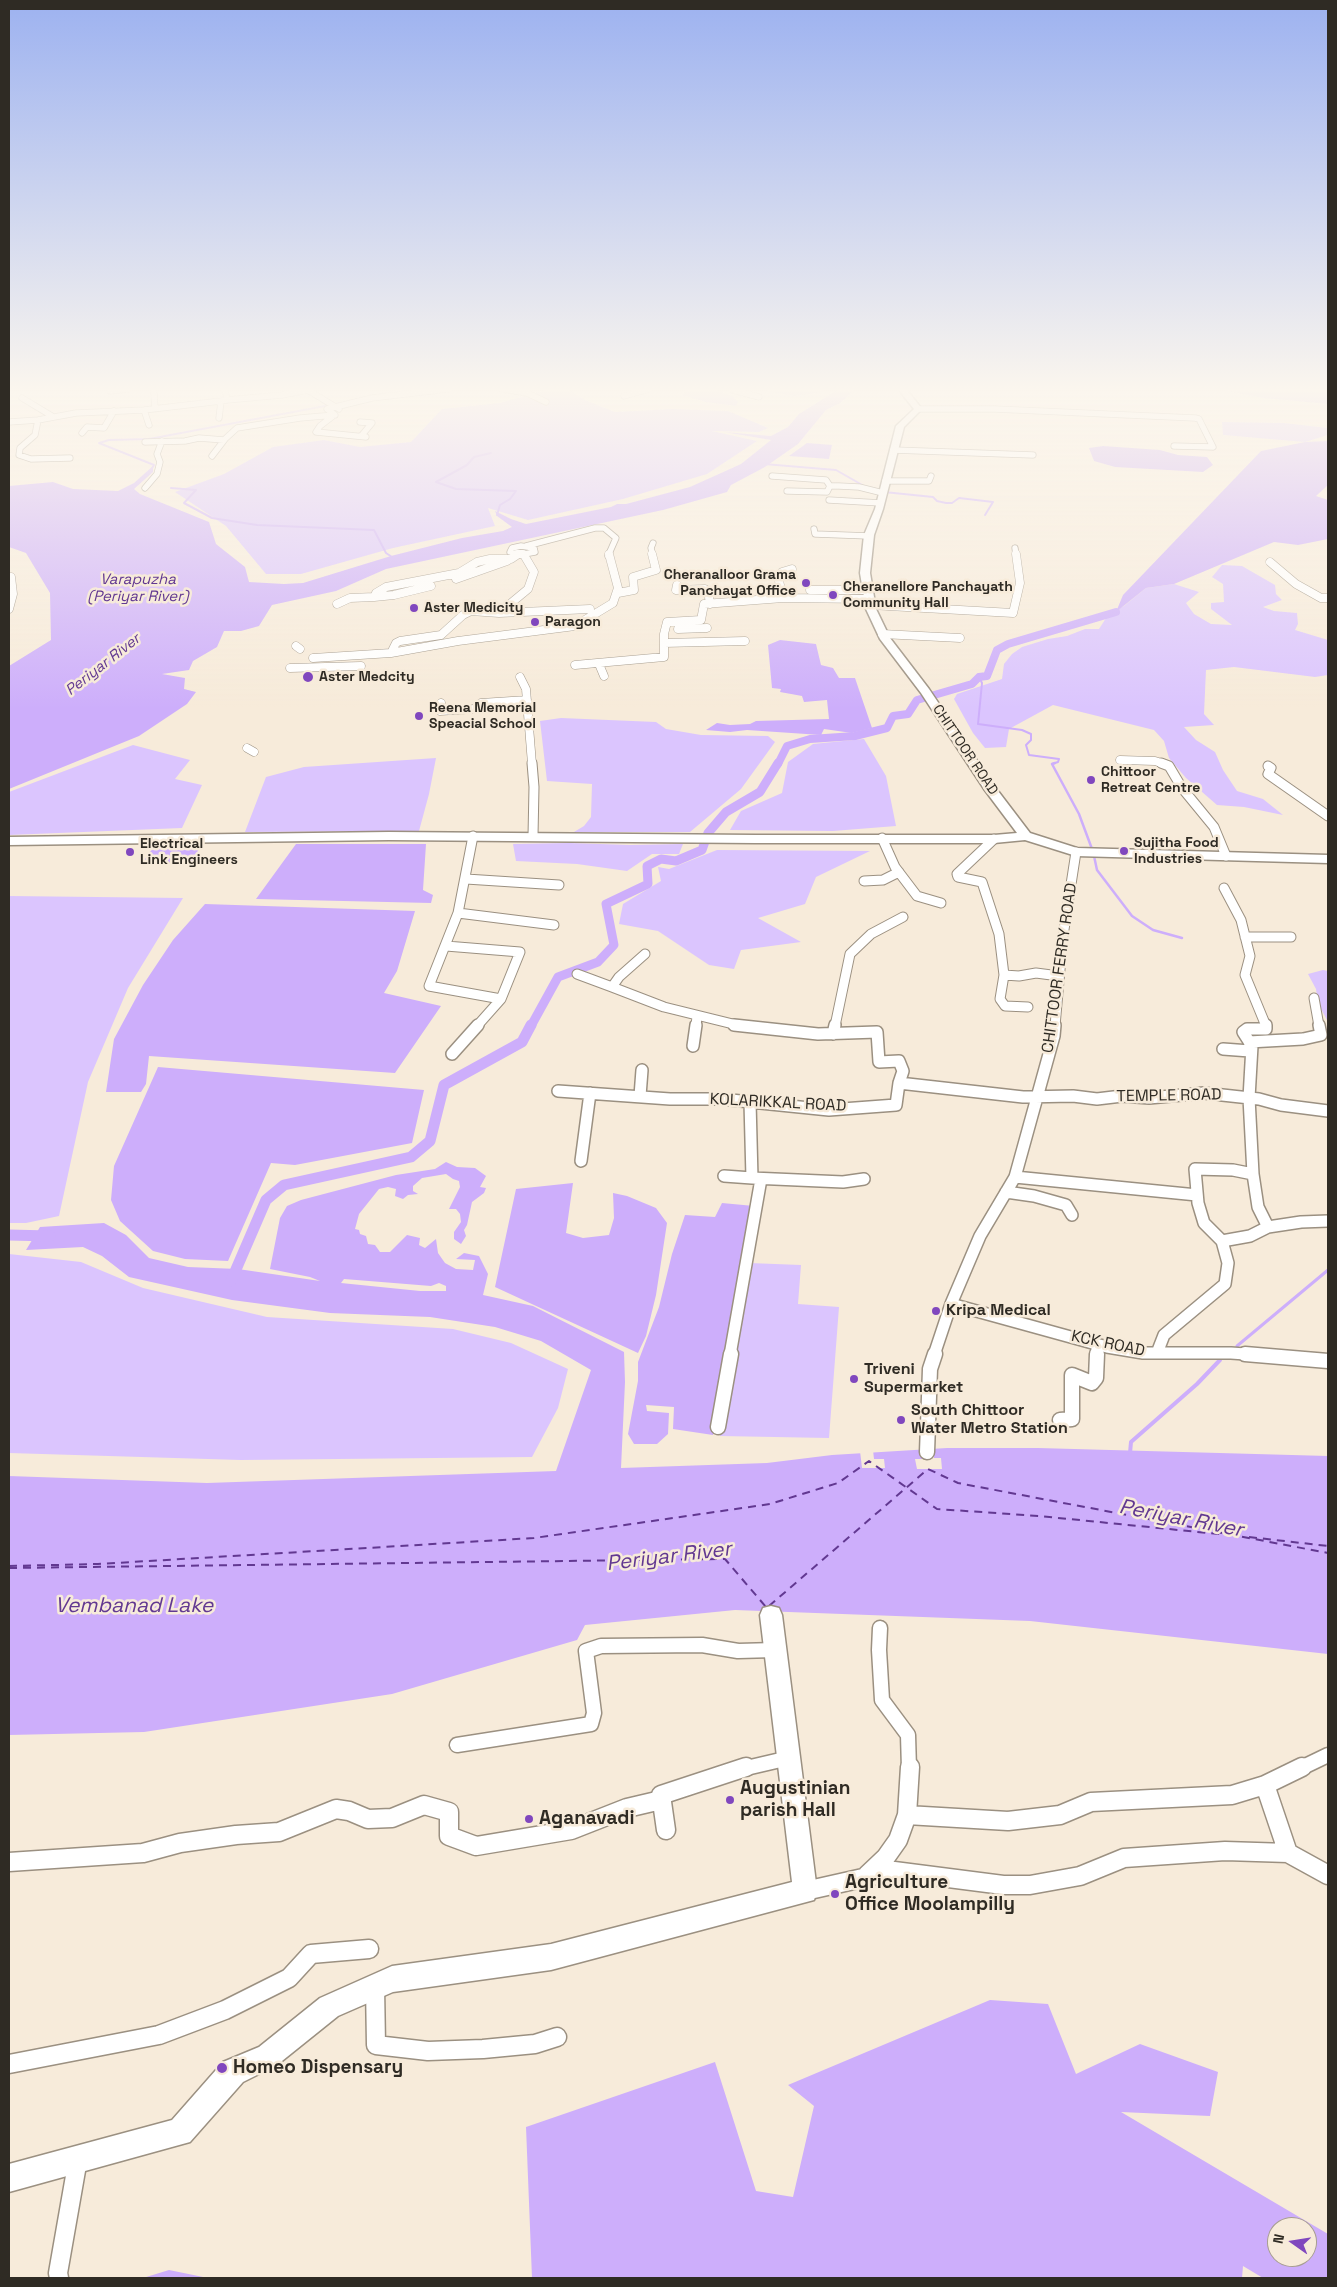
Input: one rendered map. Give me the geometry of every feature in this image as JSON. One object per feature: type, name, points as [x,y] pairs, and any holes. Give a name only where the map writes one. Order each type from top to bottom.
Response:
[{"type":"main road","name":"CHITTOOR ROAD","points":[[882,496],[869,536],[865,573],[869,598],[882,634],[925,690],[990,789],[1026,836]]},
{"type":"main road","points":[[9,841],[474,836],[994,839],[1026,836],[1076,852],[1328,859]]},
{"type":"main road","points":[[9,2178],[180,2132],[233,2072],[268,2056],[329,2007],[392,1979],[551,1957],[805,1890],[771,1615]]},
{"type":"street","points":[[829,500],[858,496]]},
{"type":"street","points":[[313,658],[338,658],[391,653],[462,640],[576,626],[582,620],[600,612],[613,603],[618,593],[608,556],[616,538],[604,528],[595,528],[510,550],[511,553],[518,556],[534,572],[528,589],[499,613]]},
{"type":"street","points":[[814,529],[815,534],[869,536]]},
{"type":"street","points":[[618,593],[634,590],[633,577],[656,570],[651,548],[653,543]]},
{"type":"street","points":[[337,604],[350,598],[374,598],[394,595],[443,583],[518,556],[535,552],[534,548],[526,546]]},
{"type":"street","points":[[810,590],[1014,613],[1020,583],[1015,548]]},
{"type":"street","points":[[1270,562],[1296,584],[1321,598],[1328,598]]},
{"type":"street","points":[[783,598],[779,581],[782,572],[792,569]]},
{"type":"street","points":[[9,609],[13,594],[12,577]]},
{"type":"street","points":[[677,585],[676,590],[705,589],[708,591],[710,604]]},
{"type":"street","points":[[575,665],[661,659],[664,657],[667,622],[701,620],[704,604],[783,598],[869,598]]},
{"type":"street","points":[[442,635],[463,615],[471,611],[499,613],[590,609]]},
{"type":"street","points":[[553,610],[560,629]]},
{"type":"street","points":[[666,629],[707,628]]},
{"type":"street","points":[[882,634],[960,638]]},
{"type":"street","points":[[391,653],[396,643],[442,635],[462,640]]},
{"type":"street","points":[[664,646],[745,641]]},
{"type":"street","points":[[664,646],[698,649]]},
{"type":"street","points":[[599,664],[604,676]]},
{"type":"street","points":[[290,668],[361,666]]},
{"type":"street","points":[[520,677],[526,689],[527,700],[534,787],[533,836]]},
{"type":"street","points":[[441,703],[440,711],[474,709],[480,703],[527,700]]},
{"type":"street","points":[[1120,760],[1155,761],[1169,766],[1182,788],[1214,827],[1226,856]]},
{"type":"street","points":[[1268,766],[1271,768],[1268,774],[1328,816]]},
{"type":"street","points":[[474,836],[458,913],[429,986],[501,999]]},
{"type":"street","points":[[882,838],[889,856],[917,896],[940,903]]},
{"type":"street","points":[[994,839],[957,874],[958,877],[982,882],[999,934],[1004,975],[1000,999],[1005,1006],[1012,1008],[1028,1007]]},
{"type":"street","name":"CHITTOOR FERRY ROAD","points":[[927,1452],[930,1369],[951,1304],[980,1236],[1015,1176],[1054,1036],[1063,936],[1076,852]]},
{"type":"street","points":[[864,881],[884,880],[899,872]]},
{"type":"street","points":[[466,879],[559,885]]},
{"type":"street","points":[[1224,888],[1241,920],[1250,956],[1245,976],[1266,1024],[1266,1029],[1247,1029],[1243,1032],[1250,1046],[1249,1098],[1253,1174],[1258,1207],[1268,1228]]},
{"type":"street","points":[[458,913],[554,926]]},
{"type":"street","points":[[833,1034],[850,954],[870,934],[903,917]]},
{"type":"street","points":[[1245,937],[1291,937]]},
{"type":"street","points":[[446,946],[520,952],[501,999],[452,1054]]},
{"type":"street","points":[[612,988],[619,977],[646,954]]},
{"type":"street","points":[[1004,975],[1019,976],[1036,973],[1059,976]]},
{"type":"street","points":[[577,974],[664,1007],[738,1026],[833,1034],[877,1032],[879,1062],[900,1061],[903,1071],[899,1084],[1023,1097],[1038,1096]]},
{"type":"street","points":[[1223,1049],[1321,1035],[1314,998]]},
{"type":"street","points":[[693,1046],[697,1016]]},
{"type":"street","points":[[640,1096],[642,1070]]},
{"type":"street","name":"KOLARIKKAL ROAD","points":[[558,1091],[721,1099],[829,1110],[896,1105],[899,1084]]},
{"type":"street","points":[[582,1161],[590,1093]]},
{"type":"street","name":"TEMPLE ROAD","points":[[1038,1096],[1097,1099],[1122,1096],[1149,1098],[1204,1093],[1249,1098],[1281,1105],[1328,1111]]},
{"type":"street","points":[[718,1427],[756,1178],[750,1102]]},
{"type":"street","points":[[1158,1354],[1164,1335],[1226,1284],[1228,1263],[1221,1245],[1222,1241],[1204,1223],[1197,1195],[1195,1169],[1233,1170],[1253,1174]]},
{"type":"street","points":[[724,1176],[843,1182],[864,1179]]},
{"type":"street","points":[[1015,1176],[1197,1195]]},
{"type":"street","points":[[1006,1192],[1034,1196],[1066,1205],[1072,1215]]},
{"type":"street","points":[[1222,1241],[1250,1236],[1268,1228],[1301,1222],[1328,1221]]},
{"type":"street","name":"KCK ROAD","points":[[951,1304],[1098,1344],[1142,1353],[1227,1353],[1328,1361]]},
{"type":"street","points":[[1060,1420],[1072,1419],[1070,1378],[1072,1374],[1092,1382],[1096,1378],[1098,1344]]},
{"type":"street","points":[[865,1876],[886,1857],[898,1840],[906,1815],[910,1759],[908,1735],[882,1700],[879,1650],[880,1628]]},
{"type":"street","points":[[457,1745],[591,1724],[594,1713],[586,1651],[601,1646],[702,1645],[738,1650],[775,1650]]},
{"type":"street","points":[[906,1815],[1008,1821],[1060,1815],[1090,1802],[1232,1796],[1265,1785],[1328,1755]]},
{"type":"street","points":[[666,1830],[661,1795],[753,1765],[789,1758]]},
{"type":"street","points":[[1265,1785],[1288,1853]]},
{"type":"street","points":[[9,1862],[143,1853],[180,1843],[236,1835],[279,1832],[336,1809],[349,1811],[368,1819],[392,1818],[424,1805],[449,1812],[449,1836],[476,1846],[571,1830],[628,1808],[662,1800]]},
{"type":"street","points":[[805,1890],[894,1871],[1003,1885],[1030,1885],[1080,1876],[1124,1858],[1225,1850],[1288,1853],[1328,1875]]},
{"type":"street","points":[[9,2064],[159,2035],[225,2010],[289,1978],[311,1954],[369,1949]]},
{"type":"street","points":[[375,1986],[376,2045],[428,2051],[483,2049],[535,2044],[558,2037]]},
{"type":"street","points":[[59,2278],[58,2273],[78,2159]]},
{"type":"shaded area","points":[[181,496],[634,496],[528,520],[488,508],[495,526],[393,548],[301,574],[266,574],[226,526]]},
{"type":"shaded area","points":[[1222,565],[1242,566],[1275,585],[1276,594],[1282,600],[1263,607],[1274,611],[1297,613],[1298,624],[1295,630],[1328,640],[1328,675],[1315,677],[1234,667],[1206,670],[1204,714],[1214,725],[1184,727],[1196,740],[1215,752],[1223,770],[1237,791],[1263,799],[1283,815],[1244,807],[1217,805],[1186,778],[1169,758],[1164,741],[1154,730],[1053,705],[1009,729],[1006,747],[985,748],[973,733],[954,699],[957,694],[1002,679],[1004,664],[1012,654],[1022,647],[1048,639],[1067,636],[1085,629],[1099,629],[1108,615],[1124,606],[1146,588],[1174,584],[1199,592],[1186,603],[1194,614],[1211,624],[1232,625],[1211,609],[1211,603],[1224,602],[1223,584],[1212,577]]},
{"type":"shaded area","points":[[561,718],[656,722],[666,729],[701,735],[768,736],[775,742],[741,789],[690,832],[574,832],[584,826],[591,817],[592,784],[547,781],[540,721]]},
{"type":"shaded area","points":[[864,739],[886,776],[896,826],[833,831],[730,830],[741,811],[782,793],[788,762],[813,744]]},
{"type":"shaded area","points":[[133,745],[190,760],[175,779],[202,785],[182,828],[9,835],[9,792]]},
{"type":"shaded area","points":[[436,758],[419,831],[245,832],[266,777],[304,767]]},
{"type":"shaded area","points":[[513,844],[683,844],[679,854],[652,854],[627,871],[577,864],[516,861]]},
{"type":"shaded area","points":[[717,850],[870,851],[816,877],[805,904],[758,918],[801,942],[741,950],[734,969],[709,965],[658,931],[619,924],[623,904],[661,881],[658,867],[669,869]]},
{"type":"shaded area","points":[[9,896],[183,898],[128,988],[88,1082],[59,1216],[26,1223],[9,1223]]},
{"type":"shaded area","points":[[1323,970],[1328,971],[1328,1022],[1318,1003],[1316,989],[1308,974]]},
{"type":"shaded area","points":[[9,1254],[81,1262],[143,1288],[267,1317],[453,1329],[511,1343],[568,1369],[558,1408],[532,1457],[241,1460],[9,1453]]},
{"type":"shaded area","points":[[749,1263],[801,1265],[798,1304],[839,1307],[829,1438],[720,1436]]},
{"type":"water","name":"Varapuzha (Periyar River)","points":[[9,496],[144,496],[209,522],[216,544],[245,567],[249,582],[284,584],[303,583],[391,556],[462,538],[503,531],[512,527],[497,516],[495,511],[526,524],[611,507],[617,504],[626,504],[657,496],[714,496],[663,510],[386,569],[336,591],[272,605],[259,626],[241,631],[224,631],[217,647],[193,661],[189,670],[162,674],[185,678],[184,689],[196,692],[187,704],[139,736],[9,789],[9,666],[51,640],[50,593],[26,553],[9,547]]},
{"type":"water","points":[[1218,496],[1316,496],[1328,500],[1328,539],[1298,545],[1274,542],[1174,584],[1146,588],[1116,612],[1123,595]]},
{"type":"water","points":[[780,640],[816,644],[821,665],[833,668],[839,678],[855,678],[872,728],[852,733],[824,729],[821,735],[747,730],[730,732],[706,730],[717,723],[730,725],[750,724],[756,721],[829,719],[827,700],[804,702],[802,696],[780,692],[781,689],[772,688],[768,645]]},
{"type":"water","points":[[203,842],[190,865],[143,862],[156,843]]},
{"type":"water","points":[[296,844],[426,844],[423,890],[433,895],[431,903],[256,899]]},
{"type":"water","points":[[205,904],[415,911],[397,971],[384,993],[441,1006],[395,1073],[149,1056],[146,1084],[141,1092],[106,1092],[114,1039],[143,985],[173,940]]},
{"type":"water","points":[[158,1067],[424,1090],[412,1143],[295,1165],[271,1163],[228,1261],[185,1259],[153,1251],[120,1221],[111,1200],[114,1166]]},
{"type":"water","name":"Vembanad Lake","points":[[446,1162],[457,1167],[475,1168],[486,1176],[480,1187],[486,1188],[484,1193],[472,1202],[467,1225],[464,1230],[466,1236],[461,1244],[454,1239],[454,1232],[461,1222],[460,1214],[456,1209],[449,1209],[460,1187],[459,1181],[446,1174],[422,1178],[413,1186],[413,1191],[418,1194],[408,1195],[403,1199],[395,1196],[396,1189],[388,1187],[379,1189],[359,1214],[355,1229],[359,1230],[360,1234],[366,1236],[368,1244],[375,1245],[380,1252],[390,1252],[407,1235],[420,1238],[419,1245],[425,1248],[436,1239],[438,1253],[445,1263],[456,1269],[473,1270],[475,1260],[456,1259],[464,1253],[479,1256],[488,1274],[483,1295],[533,1306],[624,1352],[625,1382],[621,1468],[767,1463],[832,1455],[947,1448],[1038,1448],[1328,1456],[1328,1654],[1030,1621],[735,1610],[585,1625],[577,1640],[392,1694],[144,1732],[9,1735],[9,1476],[207,1483],[556,1471],[591,1370],[541,1341],[495,1327],[430,1317],[330,1313],[232,1300],[129,1277],[102,1256],[83,1247],[26,1250],[40,1227],[104,1223],[126,1235],[149,1258],[188,1267],[238,1269],[320,1281],[310,1277],[270,1269],[280,1218],[287,1206],[301,1200],[396,1175],[435,1169]],"holes":[[[344,1279],[431,1286],[439,1283],[446,1286],[446,1291],[420,1291],[341,1283]]]},
{"type":"water","points":[[573,1183],[566,1233],[583,1238],[609,1235],[614,1218],[613,1193],[627,1196],[656,1208],[667,1223],[656,1295],[646,1336],[638,1353],[495,1287],[516,1189]]},
{"type":"water","points":[[722,1203],[754,1206],[713,1435],[673,1429],[674,1407],[646,1405],[647,1411],[669,1413],[668,1434],[657,1444],[634,1444],[628,1434],[638,1381],[638,1362],[659,1307],[672,1254],[685,1215],[715,1217]]},
{"type":"water","points":[[990,2000],[1048,2004],[1076,2074],[1140,2044],[1218,2072],[1210,2116],[1121,2112],[1299,2217],[1267,2217],[1267,2267],[1317,2267],[1317,2228],[1328,2234],[1328,2278],[1263,2278],[1243,2266],[1242,2278],[532,2278],[526,2127],[715,2062],[756,2191],[793,2197],[814,2106],[788,2085]]},
{"type":"water","points":[[169,2270],[208,2278],[143,2278]]},
{"type":"pier","points":[[921,1448],[932,1448],[934,1458],[941,1458],[942,1469],[917,1469],[915,1459],[923,1459]]},
{"type":"pier","points":[[873,1450],[874,1459],[884,1459],[885,1468],[862,1468],[860,1451]]},
{"type":"waterway","points":[[191,496],[184,503],[212,518],[257,525],[374,530],[386,553],[392,557]]},
{"type":"waterway","points":[[497,515],[500,505],[512,496]]},
{"type":"waterway","points":[[921,496],[933,497],[937,501],[946,503],[952,503],[959,498],[993,502],[985,515]]},
{"type":"waterway","points":[[778,764],[787,746],[810,739],[855,736],[887,728],[893,716],[908,714],[917,700],[972,684],[979,677],[987,676],[997,650],[1008,644],[1116,612]]},
{"type":"waterway","points":[[979,677],[982,683],[978,724],[1022,730],[1031,734],[1031,740],[1026,745],[1029,755],[1059,759],[1058,762],[1052,764],[1079,814],[1092,849]]},
{"type":"waterway","points":[[531,1026],[558,977],[598,962],[614,945],[606,904],[648,884],[647,866],[661,859],[676,861],[702,850],[708,833],[726,812],[760,792],[778,763]]},
{"type":"waterway","points":[[1094,856],[1097,870],[1132,916],[1153,930],[1182,938]]},
{"type":"waterway","points":[[231,1281],[266,1200],[284,1185],[411,1157],[430,1141],[444,1085],[522,1042],[531,1025]]},
{"type":"waterway","points":[[9,1235],[50,1236]]},
{"type":"waterway","points":[[1237,1346],[1328,1270]]},
{"type":"waterway","points":[[1130,1453],[1131,1442],[1197,1384],[1220,1360]]},
{"type":"ferry route","points":[[9,1566],[98,1564],[534,1538],[770,1504],[838,1483],[869,1461],[907,1487]]},
{"type":"ferry route","points":[[907,1487],[928,1469],[958,1483],[1328,1553]]},
{"type":"ferry route","points":[[769,1606],[907,1487]]},
{"type":"ferry route","points":[[907,1487],[937,1509],[1039,1516],[1228,1535]]},
{"type":"ferry route","points":[[1249,1537],[1328,1546]]},
{"type":"ferry route","points":[[9,1568],[725,1559],[766,1607]]},
{"type":"place","name":"Cheranalloor Grama Panchayat Office","points":[[806,583]]},
{"type":"place","name":"Cheranellore Panchayath Community Hall","points":[[833,595]]},
{"type":"place","name":"Aster Medicity","points":[[414,608]]},
{"type":"place","name":"Paragon","points":[[535,622]]},
{"type":"place","name":"Aster Medcity","points":[[308,677]]},
{"type":"place","name":"Reena Memorial Speacial School","points":[[419,716]]},
{"type":"place","name":"Chittoor Retreat Centre","points":[[1091,780]]},
{"type":"place","name":"Sujitha Food Industries","points":[[1124,851]]},
{"type":"place","name":"Electrical Link Engineers","points":[[130,852]]},
{"type":"place","name":"Kripa Medical","points":[[936,1311]]},
{"type":"place","name":"Triveni Supermarket","points":[[854,1379]]},
{"type":"place","name":"South Chittoor Water Metro Station","points":[[901,1420]]},
{"type":"place","name":"Augustinian parish Hall","points":[[730,1800]]},
{"type":"place","name":"Aganavadi","points":[[529,1819]]},
{"type":"place","name":"Agriculture Office Moolampilly","points":[[835,1894]]},
{"type":"place","name":"Homeo Dispensary","points":[[222,2068]]},
{"type":"water label","name":"Periyar River","points":[[103,665]]},
{"type":"water label","name":"Periyar River","points":[[1181,1519]]},
{"type":"water label","name":"Periyar River","points":[[669,1557]]}]
